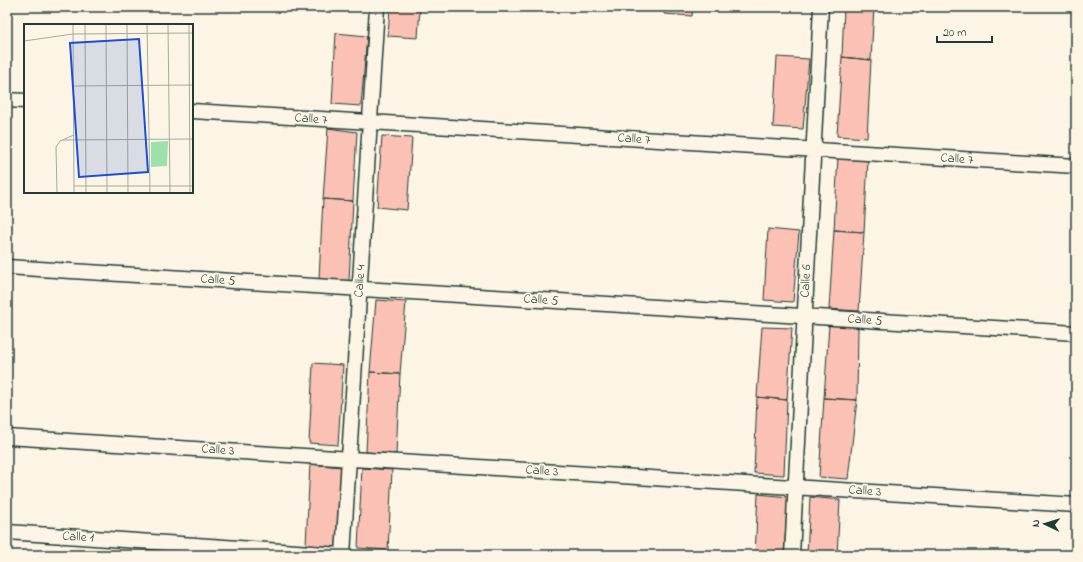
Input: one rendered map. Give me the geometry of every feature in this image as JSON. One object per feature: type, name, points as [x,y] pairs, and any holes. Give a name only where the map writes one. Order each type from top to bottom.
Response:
[{"type":"street","name":"Calle 4","points":[[342,555],[377,7]]},
{"type":"street","name":"Calle 6","points":[[792,555],[821,7]]},
{"type":"street","points":[[7,100],[24,101]]},
{"type":"street","name":"Calle 7","points":[[193,111],[1076,166]]},
{"type":"street","name":"Calle 5","points":[[7,267],[1076,333]]},
{"type":"street","name":"Calle 3","points":[[7,437],[1076,505]]},
{"type":"street","name":"Calle 1","points":[[7,532],[342,555]]},
{"type":"building","points":[[390,7],[420,7],[418,38],[388,36]]},
{"type":"building","points":[[665,7],[693,7],[692,16],[664,14]]},
{"type":"building","points":[[844,7],[874,7],[871,60],[842,57]]},
{"type":"building","points":[[336,33],[367,36],[361,106],[332,104]]},
{"type":"building","points":[[777,57],[809,59],[803,129],[773,127]]},
{"type":"building","points":[[842,57],[871,60],[867,138],[837,136]]},
{"type":"building","points":[[328,128],[357,132],[353,201],[323,199]]},
{"type":"building","points":[[382,136],[412,138],[407,210],[377,207]]},
{"type":"building","points":[[838,157],[868,160],[864,232],[834,230]]},
{"type":"building","points":[[323,199],[353,201],[349,281],[319,279]]},
{"type":"building","points":[[768,229],[799,232],[793,302],[764,300]]},
{"type":"building","points":[[834,230],[864,232],[859,311],[829,309]]},
{"type":"building","points":[[376,300],[406,302],[400,374],[370,372]]},
{"type":"building","points":[[829,325],[858,327],[857,400],[824,398]]},
{"type":"building","points":[[762,327],[792,328],[787,400],[757,397]]},
{"type":"building","points":[[313,363],[343,365],[338,445],[309,443]]},
{"type":"building","points":[[370,372],[400,374],[396,454],[366,452]]},
{"type":"building","points":[[757,397],[787,400],[784,475],[754,473]]},
{"type":"building","points":[[824,398],[857,400],[848,479],[819,477]]},
{"type":"building","points":[[310,464],[341,467],[336,547],[306,545]]},
{"type":"building","points":[[362,468],[392,470],[388,550],[358,548]]},
{"type":"building","points":[[758,494],[788,497],[784,555],[755,555]]},
{"type":"building","points":[[810,497],[840,500],[837,555],[807,555]]}]
